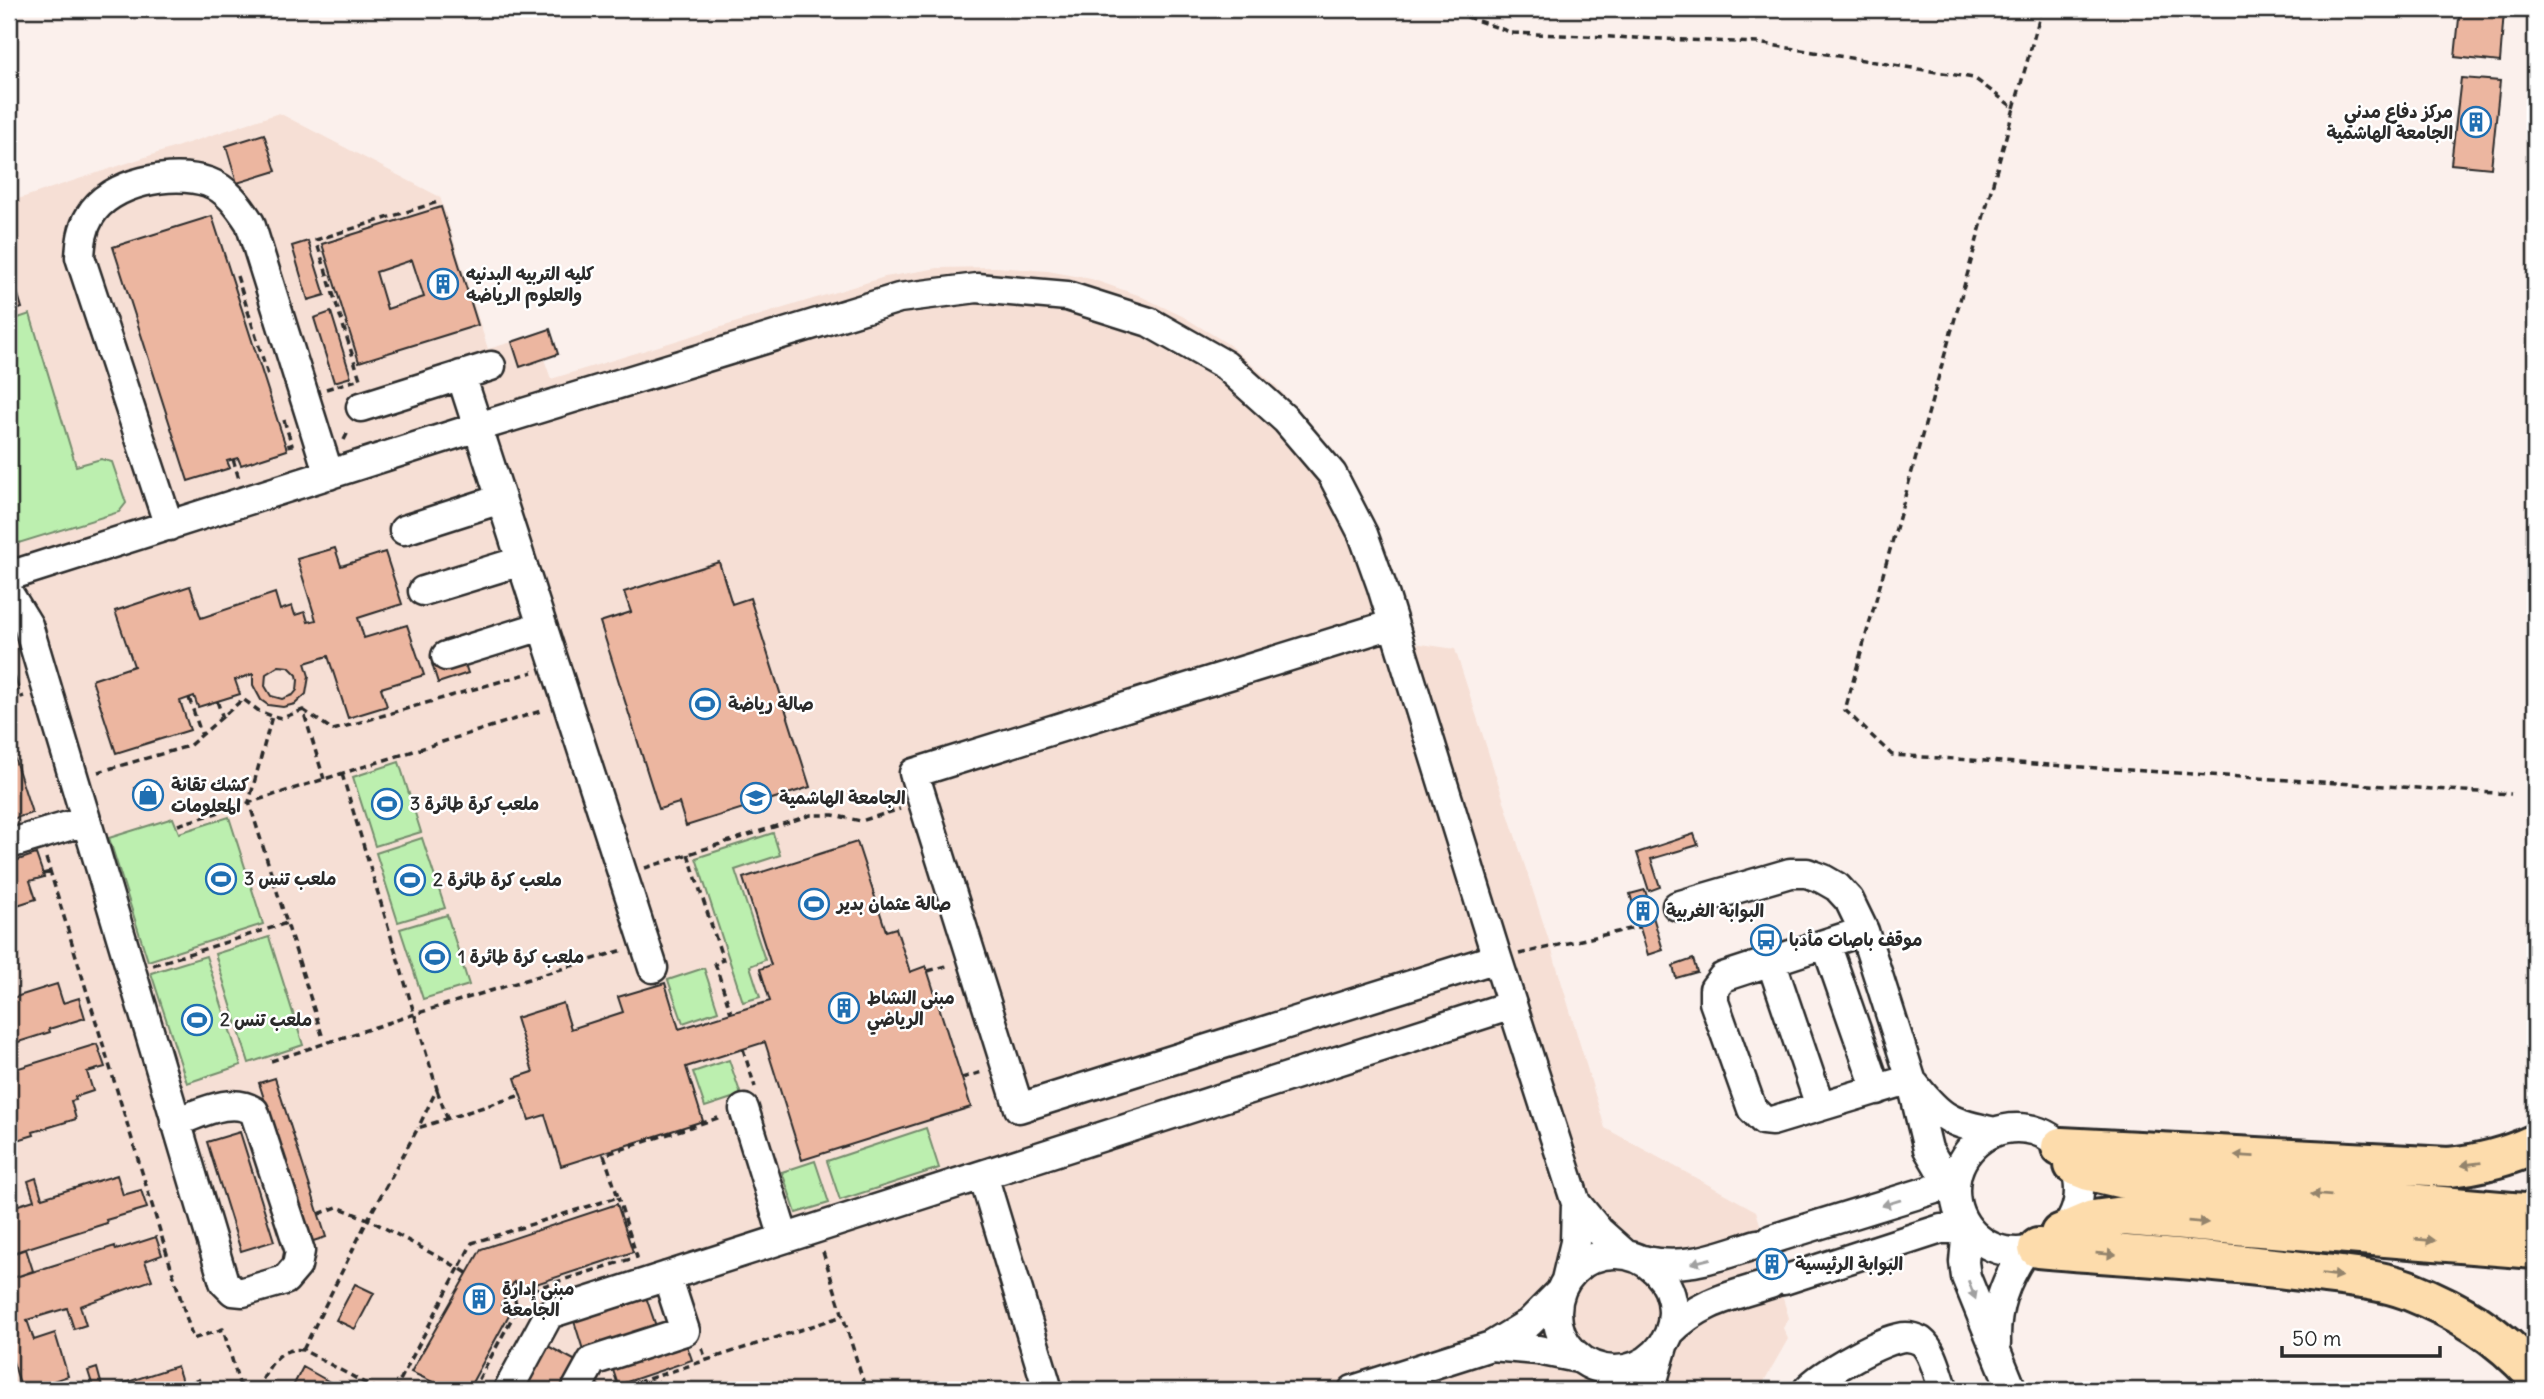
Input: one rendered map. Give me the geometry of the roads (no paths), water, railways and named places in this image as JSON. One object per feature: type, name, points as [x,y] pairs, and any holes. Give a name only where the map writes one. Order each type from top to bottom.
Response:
[{"type":"highway","points":[[2067,1156],[2449,1167],[2480,1163],[2535,1144]]},
{"type":"highway","points":[[2067,1156],[2089,1171],[2119,1178],[2535,1214]]},
{"type":"highway","points":[[2041,1245],[2093,1220],[2123,1216],[2535,1249]]},
{"type":"highway","points":[[2041,1245],[2254,1265],[2405,1289],[2450,1309],[2491,1332],[2535,1375]]},
{"type":"street","points":[[169,526],[80,257],[81,235],[90,214],[106,198],[126,188],[181,176],[210,182],[233,199],[250,222],[329,475]]},
{"type":"street","points":[[9,576],[478,427],[898,298],[977,288],[1067,296],[1149,322],[1225,365],[1286,419],[1332,474],[1363,534],[1576,1203],[1575,1242],[1558,1303],[1559,1327],[1563,1339],[1583,1361],[1621,1390]]},
{"type":"street","points":[[361,407],[491,366]]},
{"type":"street","points":[[461,375],[650,956]]},
{"type":"street","points":[[404,530],[501,499]]},
{"type":"street","points":[[18,628],[36,589],[59,561]]},
{"type":"street","points":[[423,591],[521,561]]},
{"type":"street","points":[[9,594],[18,628],[73,780],[175,1122],[224,1282],[233,1291],[243,1292],[285,1280],[297,1266],[300,1251],[254,1111],[243,1104],[229,1104],[175,1122]]},
{"type":"street","points":[[1393,624],[914,773],[1019,1108],[1497,958]]},
{"type":"street","points":[[446,656],[542,626]]},
{"type":"street","points":[[9,844],[85,821]]},
{"type":"street","points":[[1677,906],[1790,873],[1807,873],[1823,878],[1837,887],[1849,900],[1864,931],[1911,1080],[1932,1158],[1955,1180]]},
{"type":"street","points":[[1864,931],[1723,977],[1714,989],[1714,1002],[1752,1109],[1758,1118],[1772,1121],[1911,1080]]},
{"type":"street","points":[[1826,944],[1877,1090]]},
{"type":"street","points":[[1771,961],[1820,1107]]},
{"type":"street","points":[[508,1390],[549,1314],[1512,1005]]},
{"type":"street","points":[[1911,1080],[1929,1103],[1946,1118],[1995,1132]]},
{"type":"street","points":[[744,1110],[785,1238]]},
{"type":"street","points":[[1996,1349],[2000,1298],[2010,1274],[2073,1217],[2079,1196],[2077,1175],[2067,1156],[2042,1133],[2018,1128],[1995,1132],[1968,1151],[1958,1169],[1955,1180],[1958,1210],[1967,1228],[1993,1247],[2014,1252],[2041,1245]]},
{"type":"street","points":[[983,1175],[1048,1390]]},
{"type":"street","points":[[1353,1390],[1491,1346],[1529,1323],[1582,1264],[1603,1255],[1658,1264],[1685,1265],[1938,1188],[1955,1180]]},
{"type":"street","points":[[1576,1203],[1599,1231],[1634,1258],[1653,1267],[1668,1286],[1674,1309],[1650,1390]]},
{"type":"street","points":[[1491,1346],[1538,1350],[1583,1361],[1600,1369],[1623,1370],[1645,1362],[1695,1310],[1710,1303],[1941,1230],[1967,1228]]},
{"type":"street","points":[[1967,1228],[1964,1262],[1966,1277],[2012,1390]]},
{"type":"street","points":[[1771,1240],[1783,1280]]},
{"type":"street","points":[[576,1390],[592,1361],[685,1331],[667,1276]]},
{"type":"street","points":[[1807,1390],[1835,1368],[1896,1338],[1908,1336],[1919,1340],[1928,1348],[1938,1389]]},
{"type":"place","name":"مركز دفاع مدني الجامعة الهاشمية","points":[[2476,122]]},
{"type":"place","name":"كليه التربيه البدنيه والعلوم الرياضه","points":[[443,284]]},
{"type":"place","name":"صالة رياضة","points":[[705,704]]},
{"type":"place","name":"كشك تقانة المعلومات","points":[[148,795]]},
{"type":"place","name":"الجامعة الهاشمية","points":[[756,798]]},
{"type":"place","name":"ملعب كرة طائرة 3","points":[[387,804]]},
{"type":"place","name":"ملعب تنس 3","points":[[221,879]]},
{"type":"place","name":"ملعب كرة طائرة 2","points":[[410,880]]},
{"type":"place","name":"صالة عثمان بدير","points":[[814,904]]},
{"type":"place","name":"البوابة الغربية","points":[[1643,911]]},
{"type":"place","name":"موقف باصات مأدبا","points":[[1766,940]]},
{"type":"place","name":"ملعب كرة طائرة 1","points":[[435,957]]},
{"type":"place","name":"مبنى النشاط الرياضي","points":[[844,1008]]},
{"type":"place","name":"ملعب تنس 2","points":[[197,1020]]},
{"type":"place","name":"البوابة الرئيسية","points":[[1772,1264]]},
{"type":"place","name":"مبنى إدارة الجامعة","points":[[479,1299]]}]
